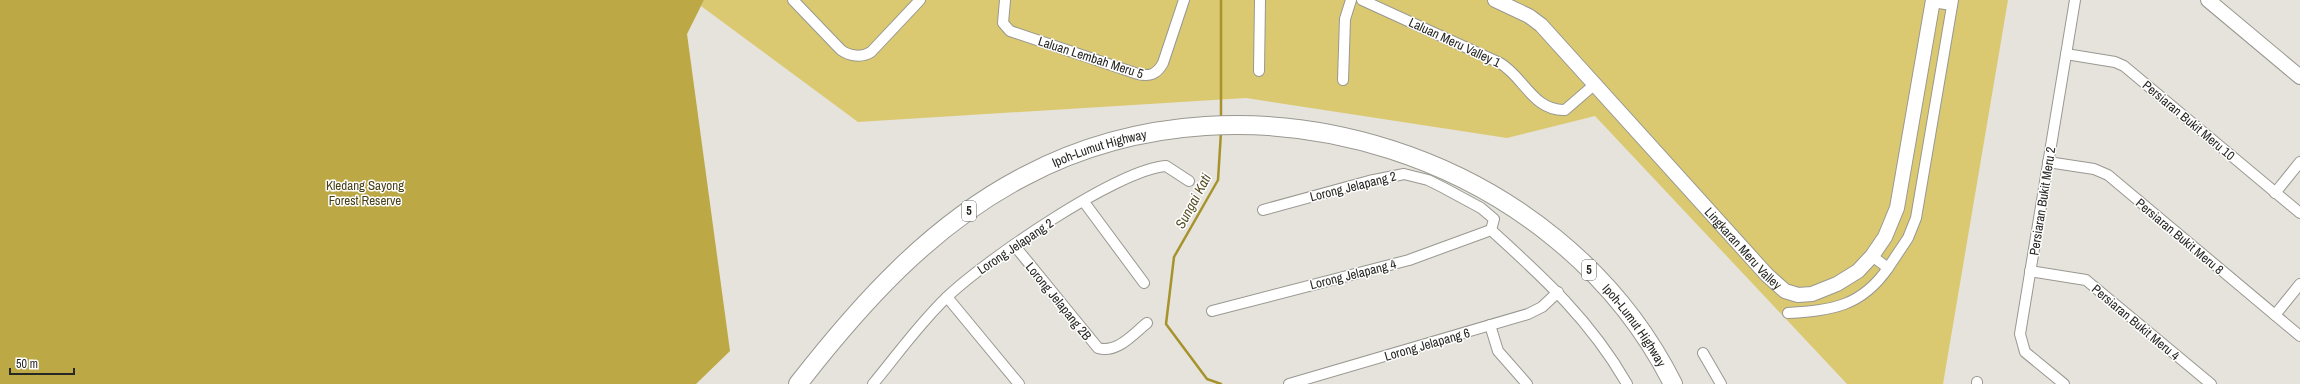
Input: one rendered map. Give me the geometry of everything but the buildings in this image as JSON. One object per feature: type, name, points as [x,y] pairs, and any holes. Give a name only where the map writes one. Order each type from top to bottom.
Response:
[{"type":"highway","name":"Ipoh-Lumut Highway","points":[[798,384],[837,334],[891,276],[946,228],[999,190],[1050,164],[1103,145],[1136,136],[1196,128],[1246,125],[1304,129],[1355,138],[1411,156],[1503,199],[1525,214],[1590,271],[1618,301],[1648,340],[1673,384]]},
{"type":"highway","name":"Ipoh-Lumut Highway","points":[[1477,186],[1546,241],[1584,278],[1643,351],[1662,384]]},
{"type":"street","points":[[793,0],[841,50],[845,53],[862,56],[871,52],[920,0]]},
{"type":"street","name":"Laluan Lembah Meru 5","points":[[1005,0],[1003,23],[1010,31],[1138,74],[1149,76],[1157,72],[1163,63],[1182,1]]},
{"type":"street","points":[[1259,71],[1260,0]]},
{"type":"street","points":[[1343,80],[1345,19],[1351,0]]},
{"type":"street","name":"Laluan Meru Valley 1","points":[[1362,0],[1500,63],[1511,71],[1537,101],[1548,108],[1565,110],[1595,84]]},
{"type":"street","name":"Lingkaran Meru Valley","points":[[1495,0],[1529,16],[1541,25],[1767,276],[1785,291],[1798,295],[1812,294],[1849,277],[1872,256],[1890,229],[1898,208],[1933,1]]},
{"type":"street","name":"Persiaran Bukit Meru 2","points":[[2064,384],[2025,352],[2020,340],[2075,0]]},
{"type":"street","points":[[2208,0],[2300,77]]},
{"type":"street","points":[[1788,313],[1824,310],[1843,306],[1868,292],[1888,268],[1908,238],[1916,218],[1952,3],[1933,1]]},
{"type":"street","name":"Persiaran Bukit Meru 10","points":[[2066,54],[2115,62],[2124,66],[2300,213]]},
{"type":"street","name":"Persiaran Bukit Meru 8","points":[[2048,162],[2094,169],[2108,175],[2300,336]]},
{"type":"street","points":[[2275,193],[2300,162]]},
{"type":"street","name":"Lorong Jelapang 2","points":[[873,384],[920,326],[946,297],[1014,245],[1084,202],[1120,182],[1161,167],[1171,168],[1189,181]]},
{"type":"street","name":"Lorong Jelapang 2","points":[[1263,210],[1369,181],[1404,174],[1428,180],[1481,208],[1494,219],[1491,230]]},
{"type":"street","points":[[1084,202],[1144,283]]},
{"type":"street","points":[[1491,230],[1558,292],[1591,329],[1627,384]]},
{"type":"street","name":"Lorong Jelapang 4","points":[[1212,311],[1409,260],[1491,230]]},
{"type":"street","name":"Lorong Jelapang 2B","points":[[1014,245],[1098,348],[1106,350],[1117,347],[1147,323]]},
{"type":"street","points":[[1872,256],[1888,268]]},
{"type":"street","name":"Persiaran Bukit Meru 4","points":[[2030,271],[2086,280],[2211,384]]},
{"type":"street","points":[[2275,315],[2300,284]]},
{"type":"street","name":"Lorong Jelapang 6","points":[[1289,384],[1490,326],[1542,308],[1558,292]]},
{"type":"street","points":[[946,297],[1019,384]]},
{"type":"street","points":[[1490,326],[1498,351],[1526,384]]},
{"type":"street","points":[[1703,353],[1720,384]]},
{"type":"shaded area","points":[[704,0],[2008,0],[1943,384],[1847,384],[1595,116],[1507,138],[1246,98],[858,122],[701,6]]},
{"type":"green space","name":"Kledang Sayong Forest Reserve","points":[[0,0],[704,0],[687,34],[730,351],[696,384],[0,384]]},
{"type":"waterway","name":"Sungai Kati","points":[[1221,0],[1221,119]]},
{"type":"waterway","name":"Sungai Kati","points":[[1221,132],[1218,180],[1174,257],[1166,324],[1207,379],[1221,384]]}]
